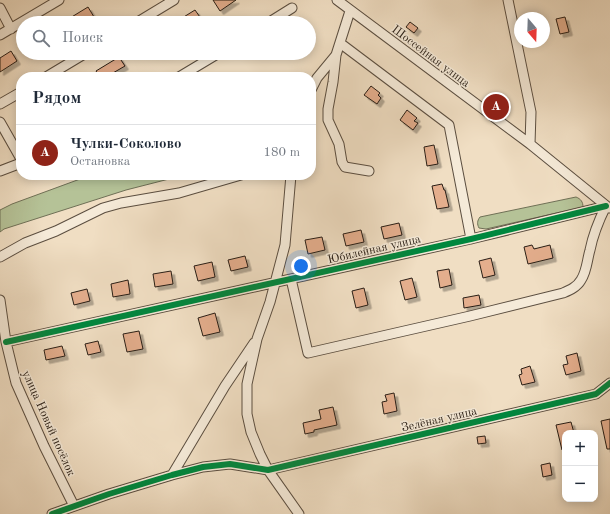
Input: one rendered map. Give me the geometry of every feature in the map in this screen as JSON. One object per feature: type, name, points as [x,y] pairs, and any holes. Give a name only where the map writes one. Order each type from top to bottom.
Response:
[{"type":"street","points":[[32,16],[59,0]]},
{"type":"street","points":[[148,16],[174,0]]},
{"type":"street","name":"Шоссейная улица","points":[[337,0],[530,144],[608,207]]},
{"type":"street","points":[[508,0],[531,112],[530,144]]},
{"type":"street","points":[[0,8],[11,28]]},
{"type":"street","points":[[279,16],[292,8]]},
{"type":"street","points":[[350,11],[336,55],[328,109],[328,120],[340,144],[342,162],[345,167],[369,171]]},
{"type":"street","points":[[0,35],[16,25]]},
{"type":"street","points":[[340,43],[448,125],[470,239]]},
{"type":"street","points":[[316,80],[336,55]]},
{"type":"street","points":[[54,72],[74,60]]},
{"type":"street","points":[[187,72],[207,60]]},
{"type":"street","points":[[0,104],[16,95]]},
{"type":"street","points":[[0,122],[16,150]]},
{"type":"street","points":[[0,171],[16,165]]},
{"type":"street","points":[[0,257],[25,243],[56,231],[103,208],[121,203],[179,193],[224,180]]},
{"type":"street","points":[[291,180],[285,245],[275,283],[257,338],[247,384],[247,414],[251,432],[268,470],[299,514]]},
{"type":"street","points":[[291,279],[308,353],[470,316],[563,293],[574,288],[581,281],[598,223],[608,207]]},
{"type":"street","name":"Юбилейная улица","points":[[6,342],[275,283],[608,207]]},
{"type":"street","name":"улица Новый посёлок","points":[[0,300],[6,342],[16,383],[44,446],[74,506]]},
{"type":"street","points":[[172,475],[225,386],[257,338]]},
{"type":"street","name":"Зелёная улица","points":[[268,470],[596,394],[610,382]]},
{"type":"street","points":[[52,514],[172,475],[203,467],[230,464],[268,470]]},
{"type":"green space","points":[[77,180],[165,180],[126,190],[4,229],[0,232],[0,210],[12,204]]},
{"type":"green space","points":[[576,197],[581,201],[583,207],[486,229],[479,228],[478,225],[480,217]]},
{"type":"building","points":[[213,0],[236,0],[220,11]]},
{"type":"building","points":[[88,7],[93,16],[73,16]]},
{"type":"building","points":[[195,10],[199,16],[185,16]]},
{"type":"building","points":[[565,17],[569,32],[560,34],[556,19]]},
{"type":"building","points":[[410,22],[418,28],[414,33],[406,27]]},
{"type":"building","points":[[11,51],[17,61],[0,72],[0,58]]},
{"type":"building","points":[[114,60],[121,60],[125,66],[115,72],[96,71]]},
{"type":"building","points":[[371,86],[380,93],[378,95],[381,98],[377,104],[364,95]]},
{"type":"building","points":[[407,110],[417,118],[414,121],[418,123],[413,130],[400,120]]},
{"type":"building","points":[[434,145],[438,164],[427,166],[424,147]]},
{"type":"building","points":[[442,184],[449,207],[437,209],[432,186]]},
{"type":"building","points":[[399,223],[402,235],[384,239],[381,227]]},
{"type":"building","points":[[361,230],[364,242],[346,246],[343,234]]},
{"type":"building","points":[[322,237],[325,250],[308,254],[305,240]]},
{"type":"building","points":[[532,245],[534,249],[550,245],[553,258],[528,264],[524,247]]},
{"type":"building","points":[[245,256],[248,267],[231,271],[228,260]]},
{"type":"building","points":[[491,258],[495,275],[483,278],[479,261]]},
{"type":"building","points":[[212,262],[215,277],[198,281],[194,266]]},
{"type":"building","points":[[449,269],[452,285],[440,288],[437,271]]},
{"type":"building","points":[[171,271],[173,284],[155,287],[153,274]]},
{"type":"building","points":[[412,278],[417,297],[405,300],[400,281]]},
{"type":"building","points":[[128,280],[130,294],[113,297],[111,284]]},
{"type":"building","points":[[364,288],[368,305],[356,308],[352,291]]},
{"type":"building","points":[[87,289],[90,301],[74,305],[71,293]]},
{"type":"building","points":[[479,295],[481,305],[464,308],[463,298]]},
{"type":"building","points":[[215,313],[220,332],[203,336],[198,318]]},
{"type":"building","points":[[139,331],[143,349],[127,352],[123,334]]},
{"type":"building","points":[[98,341],[101,352],[88,355],[85,344]]},
{"type":"building","points":[[62,346],[65,356],[46,360],[44,350]]},
{"type":"building","points":[[577,353],[581,371],[566,375],[563,365],[568,364],[566,356]]},
{"type":"building","points":[[530,366],[535,382],[522,385],[519,375],[522,374],[521,369]]},
{"type":"building","points":[[394,393],[397,411],[384,414],[382,402],[387,401],[385,395]]},
{"type":"building","points":[[333,407],[337,425],[314,430],[314,432],[305,434],[303,423],[321,419],[319,410]]},
{"type":"building","points":[[610,419],[610,449],[607,449],[601,421]]},
{"type":"building","points":[[571,422],[573,430],[562,430],[562,450],[556,425]]},
{"type":"building","points":[[485,436],[486,443],[478,444],[477,437]]},
{"type":"building","points":[[550,463],[552,475],[543,477],[541,465]]},
{"type":"cycle path","points":[[6,342],[471,239],[606,206]]},
{"type":"cycle path","points":[[52,514],[109,494],[203,467],[230,464],[268,470],[596,394],[610,383]]},
{"type":"place","name":"Чулки-Соколово","points":[[496,107]]}]
